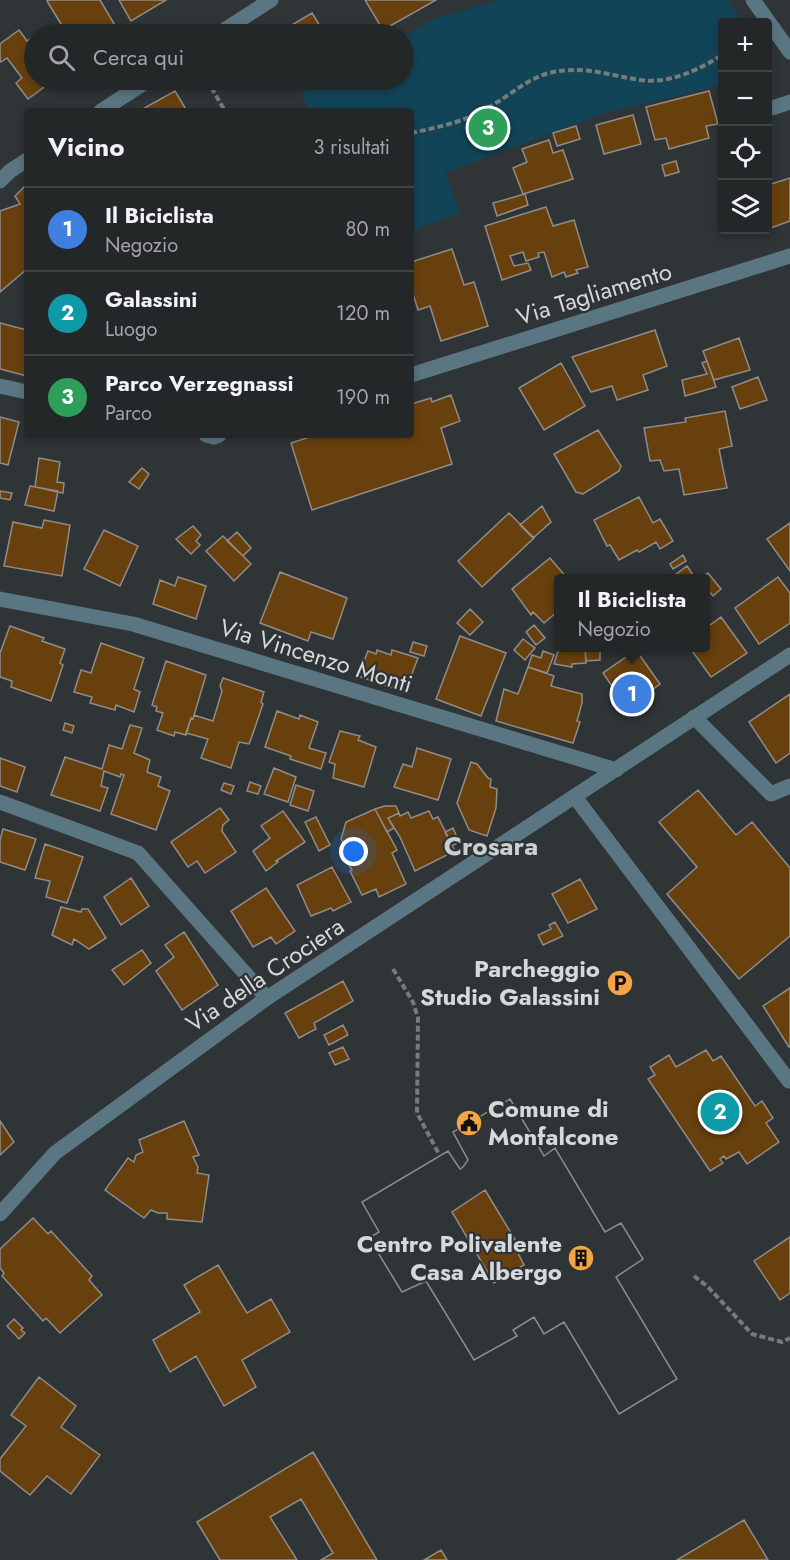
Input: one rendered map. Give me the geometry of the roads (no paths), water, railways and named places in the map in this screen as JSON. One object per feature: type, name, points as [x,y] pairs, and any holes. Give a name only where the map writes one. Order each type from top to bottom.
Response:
[{"type":"street","points":[[234,24],[271,0]]},
{"type":"street","points":[[753,0],[790,52]]},
{"type":"street","points":[[106,108],[134,90]]},
{"type":"street","points":[[772,108],[790,102]]},
{"type":"street","points":[[0,181],[24,162]]},
{"type":"street","name":"Via Tagliamento","points":[[414,374],[790,255]]},
{"type":"street","points":[[0,386],[24,391]]},
{"type":"street","name":"Via Vincenzo Monti","points":[[0,599],[133,624],[616,770]]},
{"type":"street","name":"Via della Crociera","points":[[0,1214],[55,1153],[267,998],[790,655]]},
{"type":"street","points":[[694,717],[771,794],[790,786]]},
{"type":"street","points":[[575,797],[790,1080]]},
{"type":"street","points":[[0,802],[138,853],[267,998]]},
{"type":"place","name":"Parco Verzegnassi","points":[[488,128]]},
{"type":"place","name":"Il Biciclista","points":[[632,694]]},
{"type":"place","name":"Parcheggio Studio Galassini","points":[[620,983]]},
{"type":"place","name":"Galassini","points":[[720,1112]]},
{"type":"place","name":"Comune di Monfalcone","points":[[469,1123]]},
{"type":"place","name":"Centro Polivalente Casa Albergo","points":[[581,1258]]},
{"type":"district","name":"Crosara","points":[[491,846]]}]
